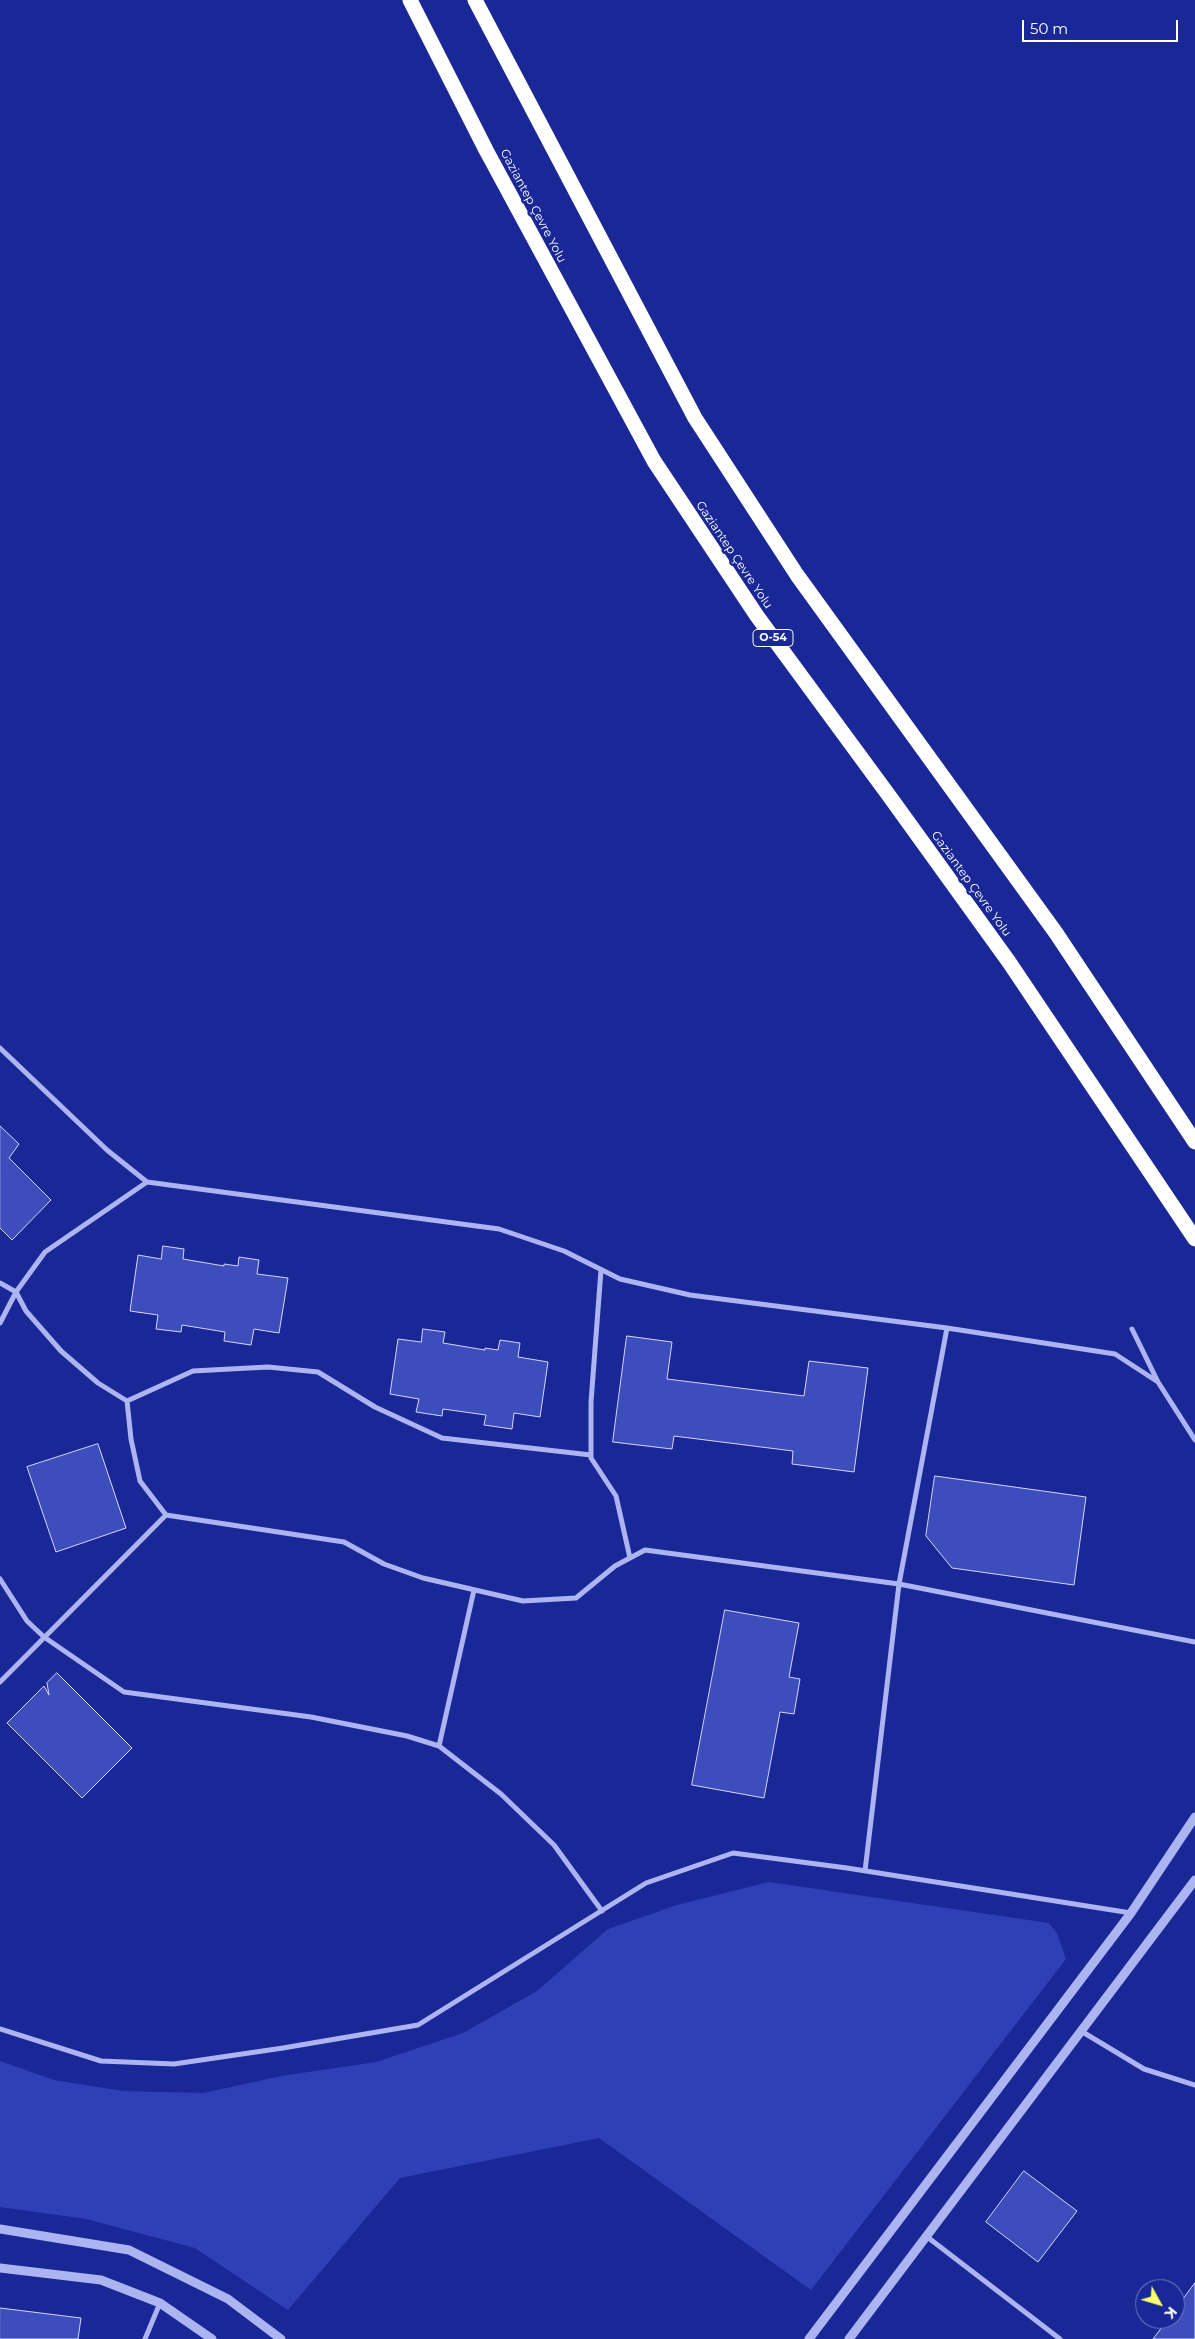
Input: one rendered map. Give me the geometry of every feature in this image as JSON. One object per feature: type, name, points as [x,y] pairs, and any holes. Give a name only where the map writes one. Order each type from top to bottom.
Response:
[{"type":"highway","points":[[402,0],[423,24]]},
{"type":"highway","name":"Gaziantep Çevre Yolu","points":[[410,0],[486,150],[654,461],[757,616],[1009,962],[1195,1239]]},
{"type":"highway","points":[[475,0],[695,418],[797,575],[1056,933],[1195,1142]]},
{"type":"street","points":[[0,1048],[107,1150],[147,1182],[499,1229],[564,1251],[620,1279],[690,1295],[947,1328],[1115,1354],[1158,1382]]},
{"type":"street","points":[[0,1322],[16,1292],[45,1252],[147,1182]]},
{"type":"street","points":[[601,1270],[591,1402],[591,1458],[616,1496],[630,1558]]},
{"type":"street","points":[[0,1282],[16,1292],[26,1311],[62,1351],[98,1383],[128,1401]]},
{"type":"street","points":[[865,1871],[899,1584],[947,1328]]},
{"type":"street","points":[[1132,1329],[1158,1382],[1195,1440]]},
{"type":"street","points":[[128,1401],[193,1371],[268,1367],[318,1372],[375,1407],[442,1438],[591,1454]]},
{"type":"street","points":[[128,1401],[130,1439],[140,1481],[166,1515],[344,1542],[384,1564],[423,1578],[523,1602],[576,1598],[615,1566],[645,1550],[899,1584],[1195,1642]]},
{"type":"street","points":[[0,1682],[166,1515]]},
{"type":"street","points":[[0,1579],[27,1621],[44,1637],[124,1692],[311,1716],[407,1736],[439,1746],[501,1794],[554,1845],[602,1911]]},
{"type":"street","points":[[439,1746],[474,1590]]},
{"type":"street","points":[[809,2339],[1131,1913],[1195,1817]]},
{"type":"street","points":[[0,2029],[101,2061],[174,2064],[418,2025],[646,1883],[733,1853],[865,1871],[1131,1913]]},
{"type":"street","points":[[849,2339],[1195,1880]]},
{"type":"street","points":[[1081,2031],[1144,2069],[1195,2085]]},
{"type":"street","points":[[0,2229],[129,2250],[228,2299],[281,2339]]},
{"type":"street","points":[[926,2235],[1060,2339]]},
{"type":"street","points":[[0,2268],[101,2280],[160,2303],[212,2339]]},
{"type":"street","points":[[145,2339],[160,2303]]},
{"type":"shaded area","points":[[769,1882],[1049,1923],[1057,1933],[1066,1959],[811,2290],[599,2138],[400,2178],[288,2310],[195,2248],[86,2219],[0,2207],[0,2061],[54,2080],[123,2091],[204,2093],[281,2076],[376,2062],[463,2033],[537,1991],[608,1929],[677,1905]]},
{"type":"building","points":[[0,1126],[19,1144],[9,1158],[51,1200],[12,1240],[0,1228]]},
{"type":"building","points":[[163,1246],[184,1249],[183,1259],[224,1266],[224,1264],[238,1266],[239,1257],[259,1260],[257,1274],[288,1278],[279,1333],[254,1329],[251,1345],[224,1341],[225,1332],[182,1325],[181,1332],[156,1329],[158,1315],[130,1311],[138,1255],[161,1259]]},
{"type":"building","points":[[423,1329],[445,1332],[443,1343],[485,1350],[485,1348],[498,1350],[500,1340],[520,1343],[518,1357],[548,1362],[540,1417],[514,1413],[512,1429],[484,1425],[486,1415],[443,1409],[442,1416],[416,1412],[419,1399],[390,1394],[398,1339],[421,1342]]},
{"type":"building","points":[[627,1336],[672,1342],[667,1379],[804,1396],[809,1361],[868,1368],[854,1472],[792,1464],[793,1451],[674,1436],[672,1449],[613,1442]]},
{"type":"building","points":[[98,1444],[126,1528],[56,1552],[27,1467]]},
{"type":"building","points":[[935,1476],[1086,1497],[1074,1585],[952,1568],[926,1536]]},
{"type":"building","points":[[725,1610],[799,1623],[789,1677],[800,1679],[794,1714],[780,1712],[764,1798],[692,1785]]},
{"type":"building","points":[[57,1673],[132,1748],[82,1798],[7,1723],[44,1686],[49,1695],[47,1683]]},
{"type":"building","points":[[1024,2171],[1077,2211],[1038,2262],[986,2222]]},
{"type":"building","points":[[1195,2283],[1195,2339],[1153,2339],[1160,2329],[1185,2329],[1185,2296]]},
{"type":"building","points":[[0,2308],[81,2318],[78,2339],[0,2339]]}]
